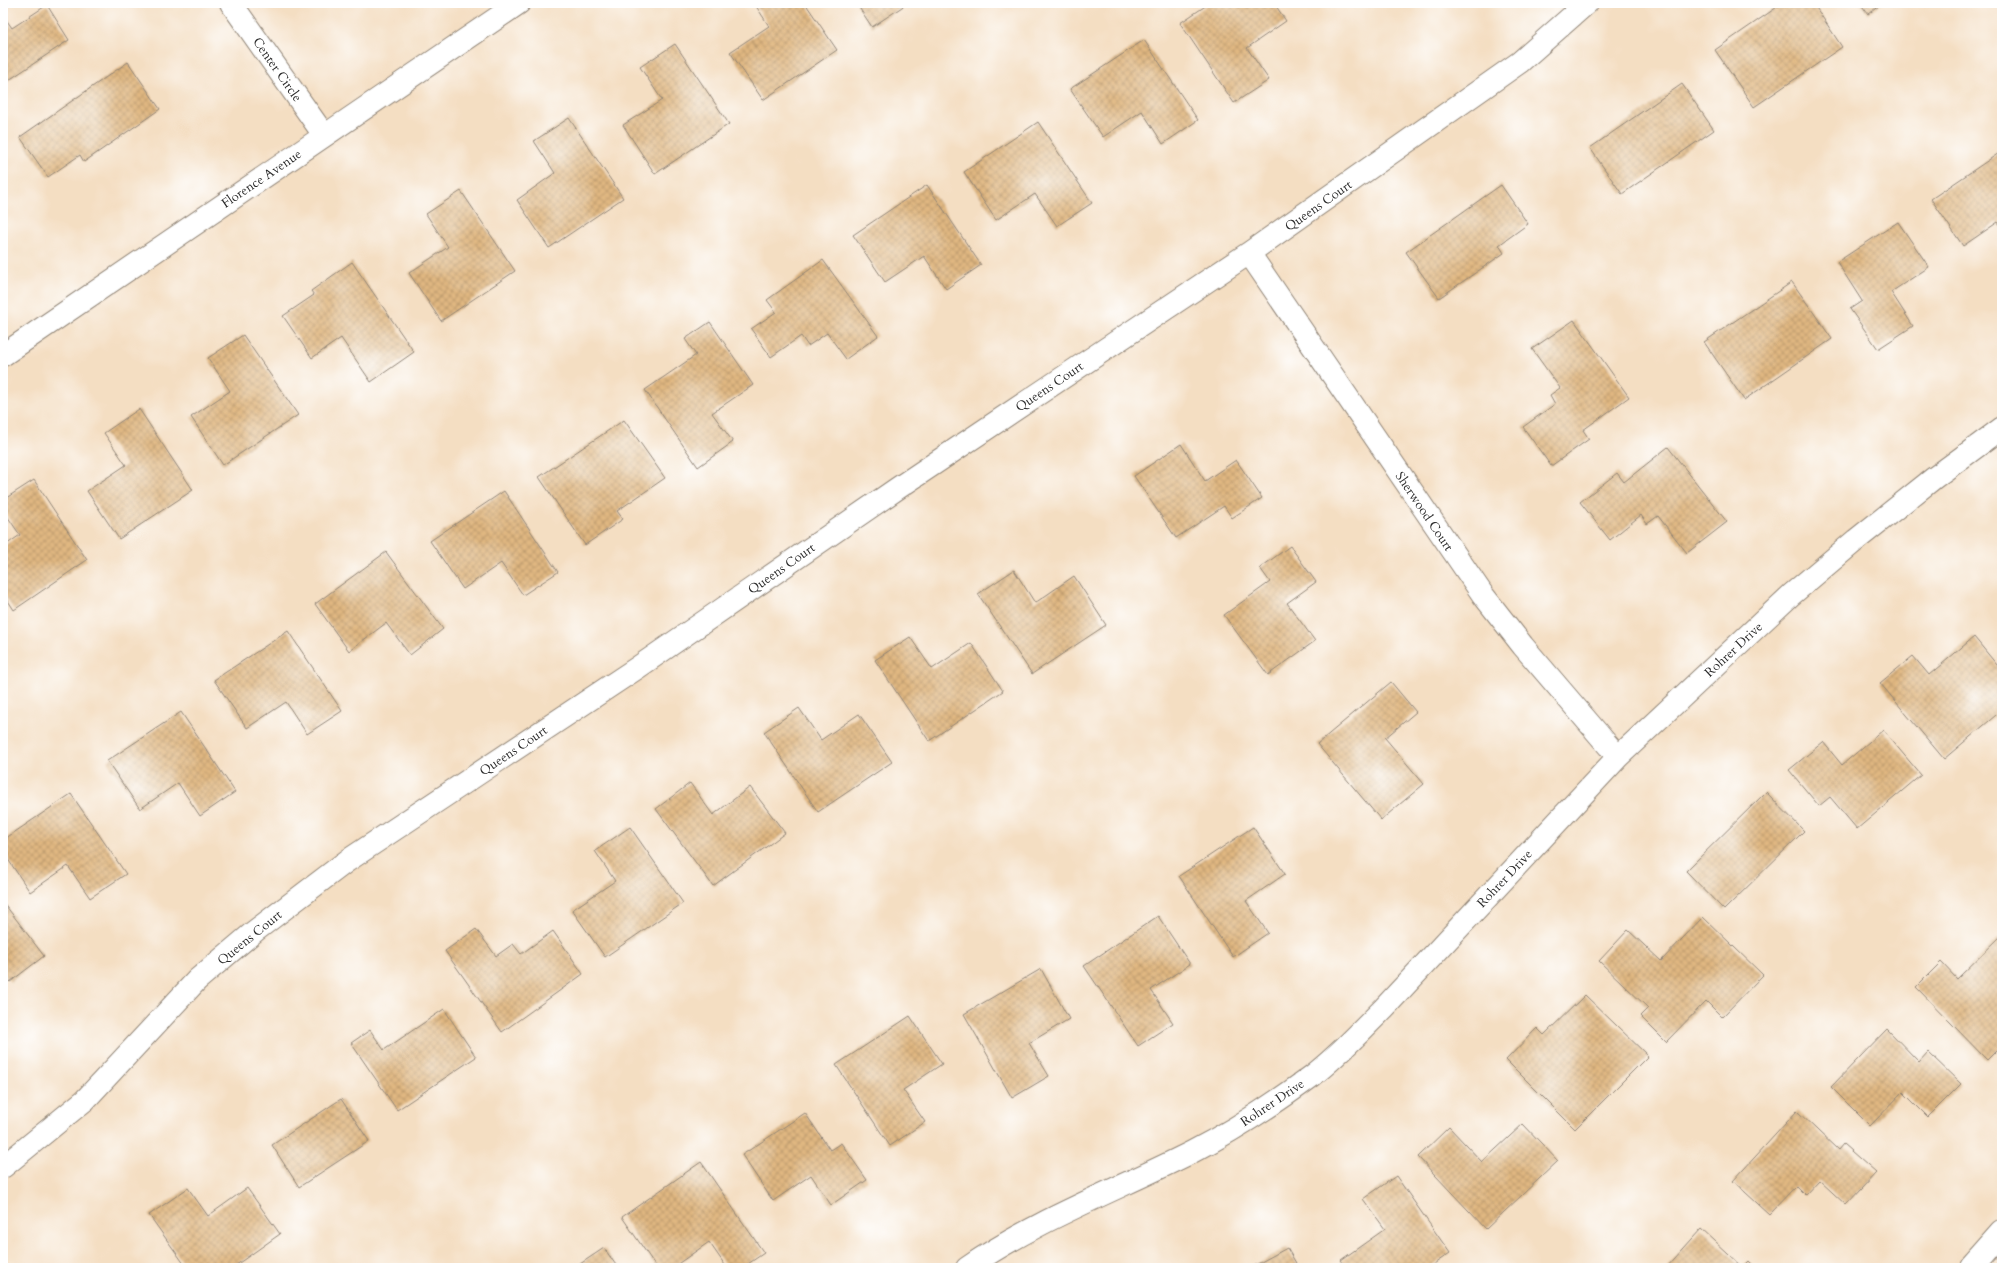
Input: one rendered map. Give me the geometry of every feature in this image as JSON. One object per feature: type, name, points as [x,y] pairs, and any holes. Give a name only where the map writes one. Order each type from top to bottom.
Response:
[{"type":"street","name":"Center Circle","points":[[231,3],[324,134]]},
{"type":"street","name":"Florence Avenue","points":[[3,355],[324,134],[519,3]]},
{"type":"street","name":"Queens Court","points":[[3,1166],[85,1100],[197,980],[255,931],[347,861],[637,668],[898,488],[1249,253],[1520,62],[1587,3]]},
{"type":"street","name":"Sherwood Court","points":[[1249,253],[1483,595],[1522,646],[1618,757]]},
{"type":"street","name":"Rohrer Drive","points":[[967,1268],[983,1257],[1037,1227],[1193,1152],[1269,1106],[1312,1075],[1349,1043],[1384,1008],[1618,757],[1791,595],[1856,540],[1934,478],[2002,428]]},
{"type":"street","points":[[1971,1268],[2002,1233]]},
{"type":"building","points":[[754,3],[805,3],[837,50],[763,100],[730,52],[769,26]]},
{"type":"building","points":[[856,3],[908,3],[872,27]]},
{"type":"building","points":[[1210,3],[1274,3],[1286,21],[1247,48],[1269,80],[1234,103],[1180,23]]},
{"type":"building","points":[[1783,3],[1813,3],[1842,47],[1754,107],[1715,50]]},
{"type":"building","points":[[1860,3],[1883,3],[1868,14]]},
{"type":"building","points":[[47,5],[69,40],[3,84],[3,15],[12,28]]},
{"type":"building","points":[[1144,40],[1198,120],[1163,144],[1142,111],[1103,137],[1070,89]]},
{"type":"building","points":[[675,44],[729,124],[655,174],[623,125],[662,100],[640,67]]},
{"type":"building","points":[[128,62],[160,109],[84,162],[80,155],[48,177],[20,137]]},
{"type":"building","points":[[1682,84],[1714,130],[1622,194],[1590,148]]},
{"type":"building","points":[[569,118],[623,198],[549,248],[517,200],[555,173],[534,141]]},
{"type":"building","points":[[1038,122],[1092,203],[1057,226],[1035,194],[996,220],[964,172]]},
{"type":"building","points":[[2002,151],[2002,227],[1998,222],[1963,246],[1931,199]]},
{"type":"building","points":[[927,185],[981,265],[946,289],[924,256],[885,282],[853,235]]},
{"type":"building","points":[[1501,185],[1528,224],[1499,245],[1504,253],[1439,298],[1406,252]]},
{"type":"building","points":[[461,191],[515,271],[441,321],[409,273],[448,247],[426,214]]},
{"type":"building","points":[[1898,222],[1929,267],[1891,292],[1913,326],[1878,349],[1850,309],[1862,301],[1837,262]]},
{"type":"building","points":[[823,260],[878,336],[846,359],[827,333],[808,346],[801,336],[771,357],[751,329],[776,312],[767,300]]},
{"type":"building","points":[[352,262],[414,352],[371,382],[341,338],[312,358],[283,316],[314,295],[311,291]]},
{"type":"building","points":[[1792,282],[1832,339],[1744,400],[1704,342]]},
{"type":"building","points":[[1574,320],[1629,397],[1583,430],[1589,439],[1551,466],[1523,427],[1555,404],[1550,395],[1560,388],[1532,349]]},
{"type":"building","points":[[710,322],[753,385],[712,413],[733,442],[698,467],[645,390],[696,355],[685,339]]},
{"type":"building","points":[[243,335],[298,415],[223,465],[191,417],[230,391],[208,358]]},
{"type":"building","points":[[139,409],[193,490],[119,539],[87,491],[126,465],[104,433]]},
{"type":"building","points":[[624,420],[665,478],[617,511],[623,519],[585,545],[539,477]]},
{"type":"building","points":[[1181,444],[1205,481],[1236,460],[1262,498],[1232,518],[1224,506],[1176,538],[1134,476]]},
{"type":"building","points":[[1668,447],[1727,522],[1687,553],[1658,516],[1647,524],[1641,515],[1610,540],[1580,502],[1617,473],[1624,482]]},
{"type":"building","points":[[34,480],[87,560],[14,610],[3,593],[3,547],[20,535],[3,510],[3,500]]},
{"type":"building","points":[[504,491],[558,572],[523,595],[501,563],[463,589],[430,541]]},
{"type":"building","points":[[1290,546],[1316,582],[1287,603],[1315,641],[1268,675],[1224,615],[1270,582],[1260,568]]},
{"type":"building","points":[[386,552],[443,629],[410,655],[386,623],[349,651],[315,604]]},
{"type":"building","points":[[1014,570],[1035,603],[1074,576],[1106,625],[1032,674],[978,594]]},
{"type":"building","points":[[288,631],[342,711],[307,734],[286,702],[247,728],[214,680]]},
{"type":"building","points":[[910,637],[932,669],[971,643],[1003,691],[929,741],[875,660]]},
{"type":"building","points":[[1974,637],[2002,671],[2002,710],[1944,759],[1880,683],[1913,656],[1929,675]]},
{"type":"building","points":[[1391,682],[1416,712],[1385,738],[1424,784],[1381,820],[1317,744]]},
{"type":"building","points":[[799,708],[821,740],[859,714],[892,762],[818,812],[764,732]]},
{"type":"building","points":[[181,712],[235,792],[200,816],[178,783],[140,809],[107,761]]},
{"type":"building","points":[[1883,730],[1921,775],[1857,829],[1830,797],[1819,806],[1789,770],[1823,742],[1842,765]]},
{"type":"building","points":[[690,783],[713,815],[750,787],[785,833],[713,886],[656,809]]},
{"type":"building","points":[[1766,792],[1804,831],[1724,910],[1686,871]]},
{"type":"building","points":[[71,794],[126,874],[90,898],[68,866],[30,892],[3,852],[3,840]]},
{"type":"building","points":[[630,827],[683,903],[605,957],[572,910],[615,881],[595,851]]},
{"type":"building","points":[[1253,827],[1285,874],[1246,901],[1268,933],[1233,957],[1179,876]]},
{"type":"building","points":[[3,902],[44,956],[10,982],[3,973]]},
{"type":"building","points":[[1158,916],[1190,964],[1151,990],[1173,1023],[1138,1046],[1084,966]]},
{"type":"building","points":[[1703,917],[1763,975],[1722,1017],[1706,1001],[1666,1042],[1640,1016],[1648,1008],[1599,961],[1628,930],[1661,961]]},
{"type":"building","points":[[476,929],[496,956],[513,944],[521,954],[553,931],[583,974],[502,1032],[445,951]]},
{"type":"building","points":[[2002,935],[2002,1045],[1987,1060],[1916,987],[1941,962],[1957,979]]},
{"type":"building","points":[[1041,969],[1069,1019],[1029,1043],[1049,1076],[1012,1098],[964,1014]]},
{"type":"building","points":[[1585,995],[1648,1056],[1575,1129],[1506,1060],[1537,1028],[1544,1035]]},
{"type":"building","points":[[444,1009],[476,1057],[397,1110],[351,1043],[370,1030],[384,1050]]},
{"type":"building","points":[[910,1016],[942,1064],[903,1090],[925,1122],[890,1146],[836,1065]]},
{"type":"building","points":[[1887,1029],[1919,1062],[1928,1052],[1961,1084],[1928,1117],[1903,1092],[1870,1126],[1831,1087]]},
{"type":"building","points":[[341,1099],[369,1141],[299,1187],[272,1145]]},
{"type":"building","points":[[1797,1111],[1838,1150],[1843,1144],[1876,1173],[1846,1205],[1819,1180],[1805,1195],[1796,1186],[1769,1214],[1733,1181]]},
{"type":"building","points":[[805,1113],[830,1150],[841,1143],[867,1180],[831,1205],[811,1175],[773,1201],[742,1155]]},
{"type":"building","points":[[1523,1124],[1558,1161],[1486,1229],[1418,1157],[1449,1127],[1482,1162]]},
{"type":"building","points":[[701,1162],[764,1253],[742,1268],[727,1268],[709,1242],[672,1268],[657,1268],[622,1217]]},
{"type":"building","points":[[1396,1176],[1450,1253],[1428,1268],[1347,1268],[1341,1260],[1385,1229],[1363,1199]]},
{"type":"building","points":[[188,1188],[208,1216],[247,1188],[280,1234],[232,1268],[187,1268],[149,1215]]},
{"type":"building","points":[[1701,1229],[1742,1267],[1748,1261],[1755,1268],[1666,1268]]},
{"type":"building","points":[[604,1248],[618,1268],[574,1268]]},
{"type":"building","points":[[1287,1248],[1299,1268],[1250,1268]]}]
